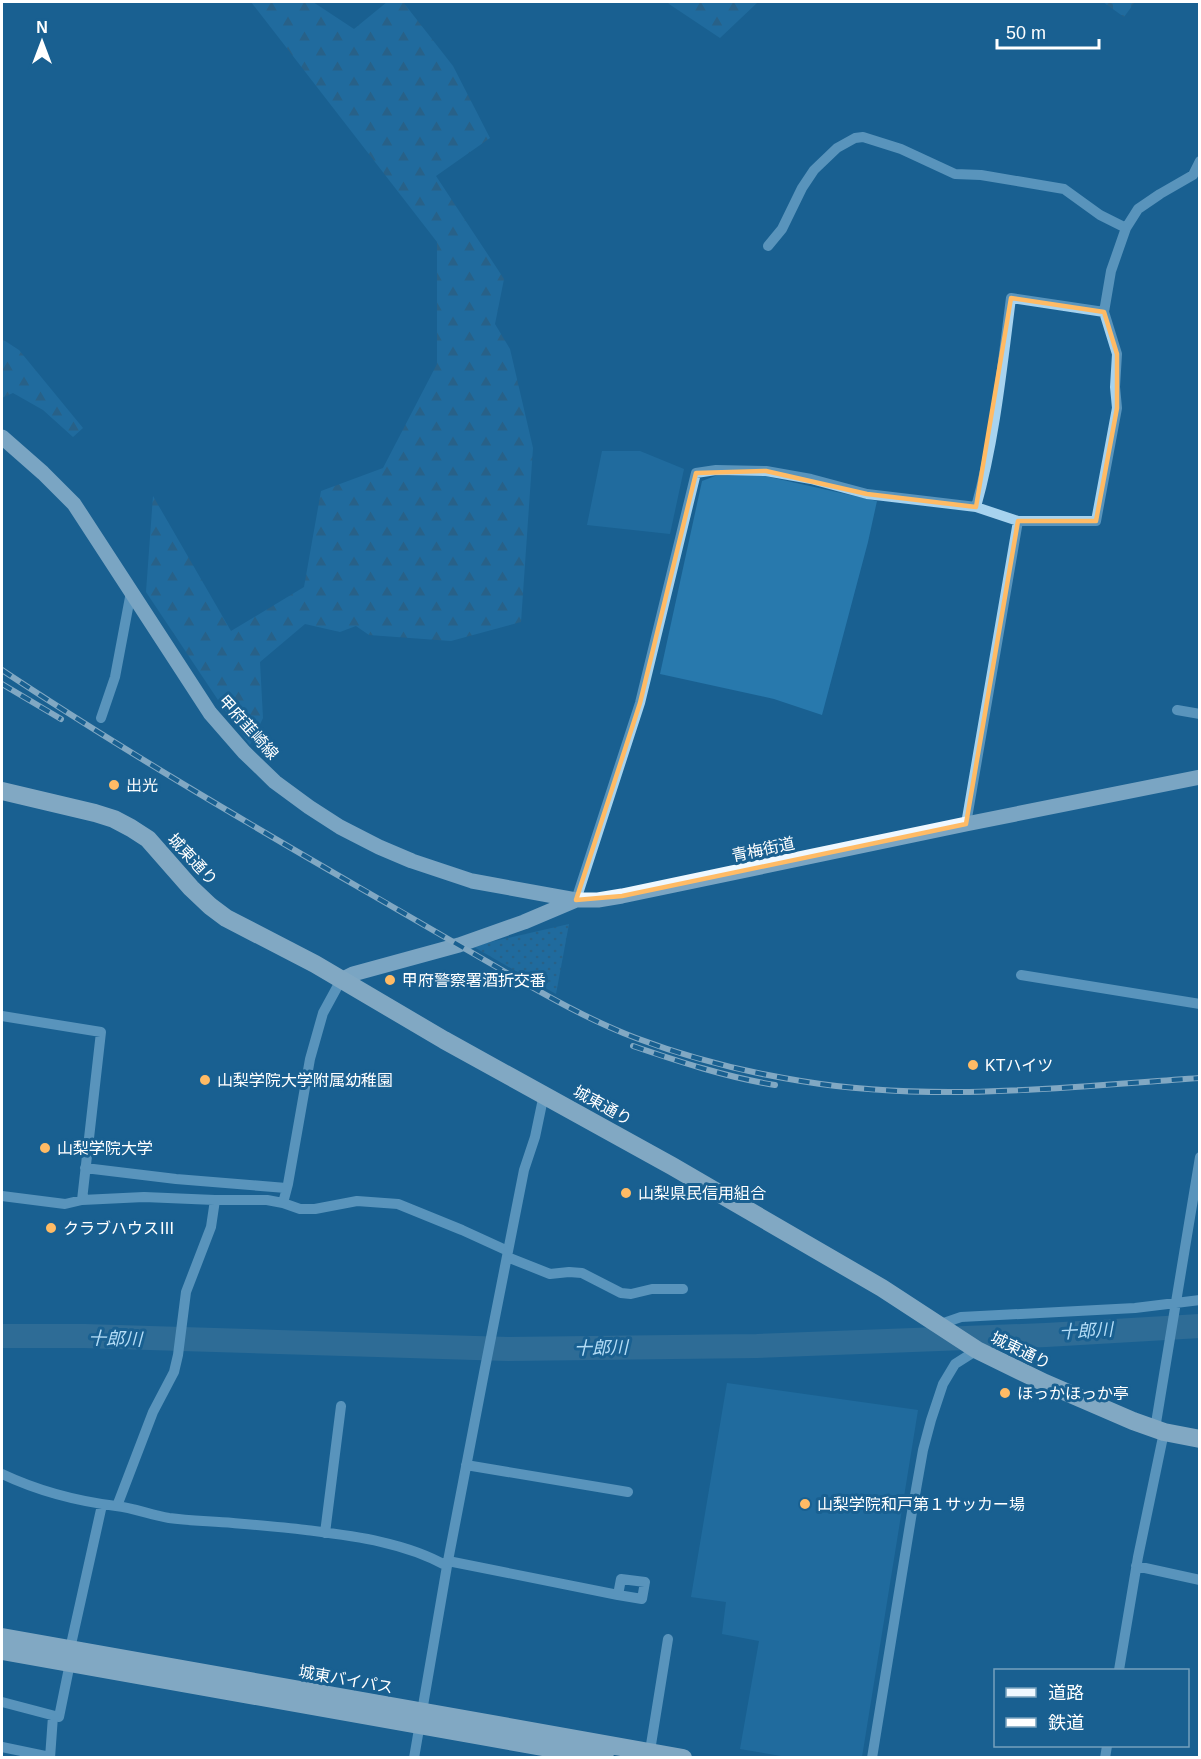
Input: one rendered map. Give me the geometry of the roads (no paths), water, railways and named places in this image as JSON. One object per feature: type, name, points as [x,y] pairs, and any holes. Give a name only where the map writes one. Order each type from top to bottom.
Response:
[{"type":"highway","name":"城東通り","points":[[2,791],[95,813],[131,828],[148,839],[191,888],[226,918],[315,964],[444,1040],[672,1166],[882,1288],[977,1350],[1045,1383],[1159,1430],[1200,1439]]},
{"type":"highway","name":"城東バイパス","points":[[2,1637],[70,1656],[420,1718],[649,1755],[683,1758]]},
{"type":"highway","name":"城東バイパス","points":[[2,1652],[70,1656]]},
{"type":"highway","name":"城東バイパス","points":[[420,1718],[604,1758]]},
{"type":"main road","name":"甲府韮崎線","points":[[2,437],[74,504],[210,713],[261,768],[309,807],[378,847],[444,873],[483,884],[576,900]]},
{"type":"main road","name":"青梅街道","points":[[341,980],[353,974],[470,941],[525,922],[576,900],[598,900],[633,894],[1200,777]]},
{"type":"street","points":[[768,246],[782,229],[802,188],[814,170],[837,148],[855,138],[864,137],[901,149],[955,174],[981,175],[1064,189],[1100,215],[1126,228]]},
{"type":"street","points":[[576,900],[640,704],[696,473],[716,470],[766,471],[811,479],[867,494],[976,507],[1018,520],[1095,520],[1117,408],[1115,387],[1117,354],[1104,312],[1111,270],[1126,228],[1138,209],[1193,176],[1200,161]]},
{"type":"street","points":[[976,507],[983,483],[998,398],[1011,298],[1104,312]]},
{"type":"street","points":[[966,824],[1018,520]]},
{"type":"street","points":[[101,718],[114,677],[130,592]]},
{"type":"street","points":[[1177,710],[1200,714]]},
{"type":"street","points":[[1021,975],[1200,1004]]},
{"type":"street","points":[[283,1203],[310,1059],[323,1013],[341,980]]},
{"type":"street","points":[[2,1016],[101,1032],[82,1200]]},
{"type":"street","points":[[414,1758],[447,1563],[493,1326],[524,1170],[535,1137],[544,1094]]},
{"type":"street","points":[[1119,1669],[1159,1430],[1168,1346],[1200,1157]]},
{"type":"street","points":[[86,1167],[176,1179],[286,1188]]},
{"type":"street","points":[[2,1196],[65,1204],[82,1200],[144,1197],[267,1200],[300,1209],[315,1209],[357,1201],[398,1204],[462,1230],[550,1274],[582,1273],[621,1293],[631,1294],[652,1289],[683,1289]]},
{"type":"street","points":[[117,1506],[153,1412],[174,1372],[186,1292],[211,1227],[215,1200]]},
{"type":"street","points":[[938,1324],[961,1317],[1135,1308],[1200,1300]]},
{"type":"street","points":[[872,1758],[912,1512],[928,1431],[943,1384],[955,1364],[977,1350]]},
{"type":"street","points":[[325,1533],[341,1406]]},
{"type":"street","points":[[466,1465],[628,1492]]},
{"type":"street","points":[[2,1474],[59,1496],[102,1505],[117,1506],[169,1518],[241,1523],[351,1536],[406,1549],[447,1563],[618,1595]]},
{"type":"street","points":[[2,1702],[59,1717],[102,1505]]},
{"type":"street","points":[[1136,1566],[1200,1580]]},
{"type":"street","points":[[649,1755],[668,1639]]},
{"type":"street","points":[[2,1747],[50,1757],[53,1716]]},
{"type":"waterway","name":"十郎川","points":[[2,1336],[84,1336],[508,1349],[757,1346],[1046,1335],[1200,1326]]},
{"type":"railway","points":[[2,670],[179,782],[554,1000],[619,1031],[676,1052],[738,1069],[801,1081],[851,1088],[900,1091],[1050,1089],[1200,1078]]},
{"type":"railway","points":[[2,684],[61,719]]},
{"type":"railway","points":[[633,1046],[721,1073],[775,1085]]},
{"type":"place","name":"出光","points":[[114,785]]},
{"type":"place","name":"甲府警察署酒折交番","points":[[390,980]]},
{"type":"place","name":"KTハイツ","points":[[973,1065]]},
{"type":"place","name":"山梨学院大学附属幼稚園","points":[[205,1080]]},
{"type":"place","name":"山梨学院大学","points":[[45,1148]]},
{"type":"place","name":"山梨県民信用組合","points":[[626,1193]]},
{"type":"place","name":"クラブハウスⅢ","points":[[51,1228]]},
{"type":"place","name":"ほっかほっか亭","points":[[1005,1393]]},
{"type":"place","name":"山梨学院和戸第１サッカー場","points":[[805,1504]]}]
